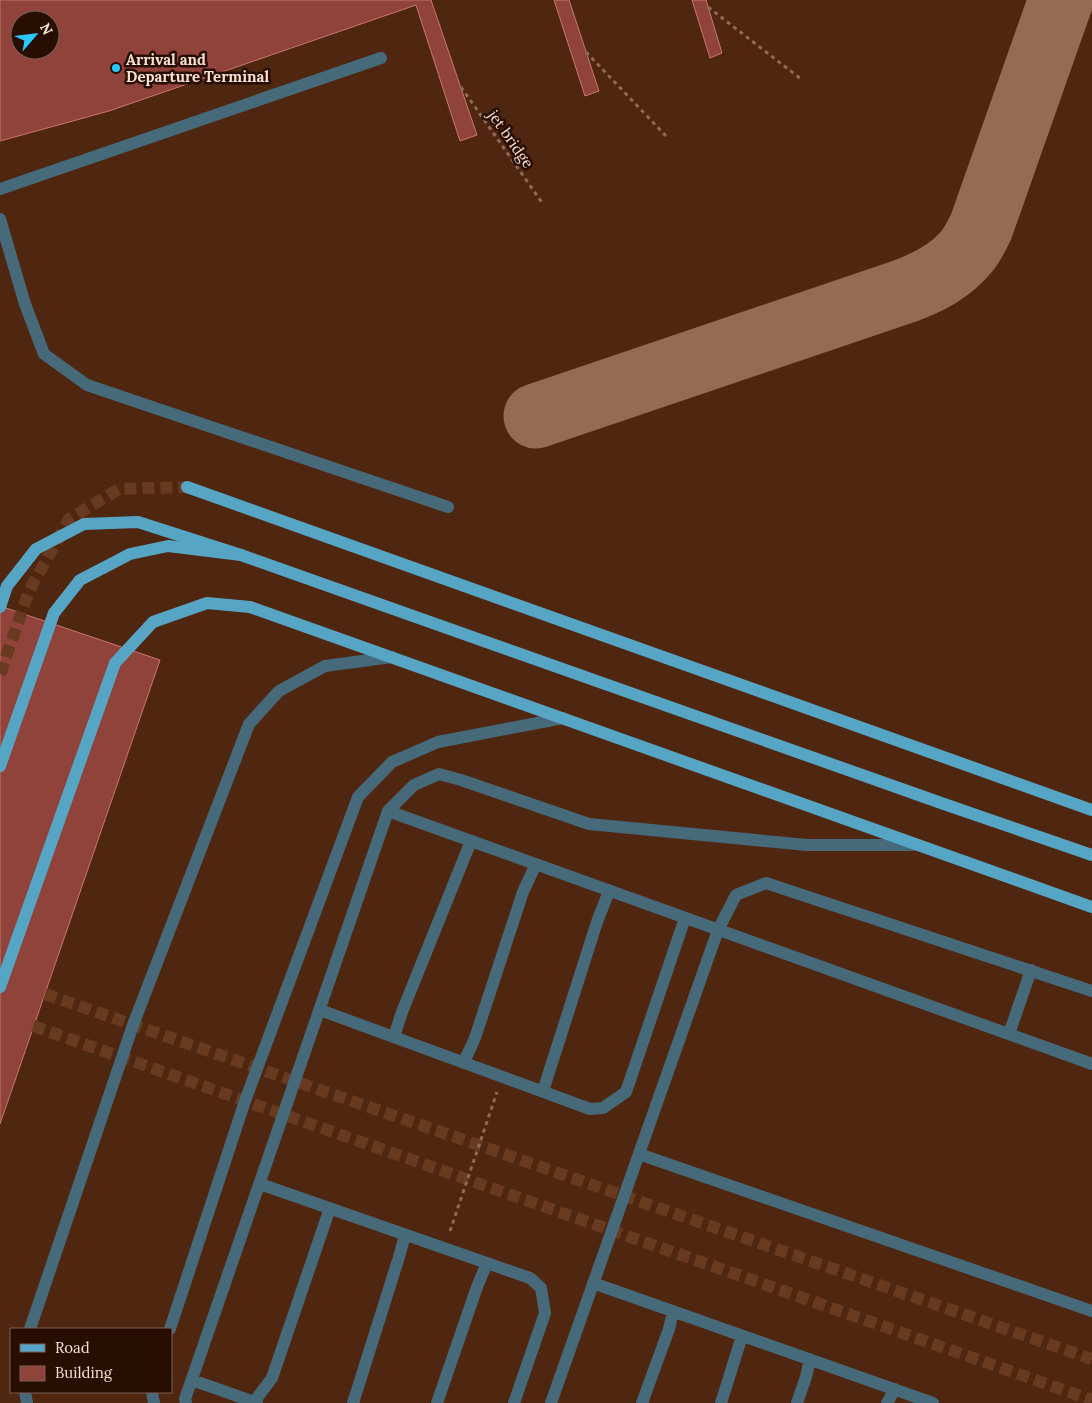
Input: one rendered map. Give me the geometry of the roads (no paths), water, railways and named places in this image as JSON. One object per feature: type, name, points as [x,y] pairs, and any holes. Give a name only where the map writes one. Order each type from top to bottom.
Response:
[{"type":"main road","points":[[187,487],[1092,810]]},
{"type":"main road","points":[[0,607],[8,586],[36,549],[84,524],[138,522],[241,555],[1092,855]]},
{"type":"main road","points":[[0,766],[54,613],[80,580],[130,554],[168,546],[241,555]]},
{"type":"main road","points":[[0,987],[115,663],[153,622],[206,603],[250,607],[1092,906]]},
{"type":"street","points":[[0,190],[381,58]]},
{"type":"street","points":[[0,219],[25,304],[44,354],[87,385],[448,507]]},
{"type":"street","points":[[30,1328],[133,1025],[249,724],[279,691],[325,666],[392,657]]},
{"type":"street","points":[[170,1328],[245,1101],[358,797],[392,762],[438,742],[563,718]]},
{"type":"street","points":[[186,1403],[185,1399],[388,811],[414,785],[439,774],[589,824],[807,844],[918,844]]},
{"type":"street","points":[[388,811],[1092,1064]]},
{"type":"street","points":[[394,1037],[402,1012],[471,840]]},
{"type":"street","points":[[464,1062],[475,1038],[522,892],[536,864]]},
{"type":"street","points":[[551,1403],[718,930],[736,895],[766,883],[1092,991]]},
{"type":"street","points":[[542,1091],[609,890]]},
{"type":"street","points":[[320,1010],[590,1108],[603,1108],[626,1092],[685,918]]},
{"type":"street","points":[[1009,1034],[1031,970]]},
{"type":"street","points":[[639,1154],[1092,1311]]},
{"type":"street","points":[[260,1184],[530,1278],[541,1288],[545,1313],[514,1403]]},
{"type":"street","points":[[192,1380],[255,1402],[272,1378],[330,1208]]},
{"type":"street","points":[[353,1403],[405,1235]]},
{"type":"street","points":[[437,1403],[487,1263]]},
{"type":"street","points":[[593,1283],[933,1403]]},
{"type":"street","points":[[642,1403],[674,1311]]},
{"type":"street","points":[[721,1403],[742,1336]]},
{"type":"street","points":[[797,1403],[810,1359]]},
{"type":"street","points":[[887,1403],[895,1389]]},
{"type":"tunnel","points":[[0,674],[29,591],[69,519],[119,489],[187,487]]},
{"type":"tunnel","points":[[45,994],[1092,1359]]},
{"type":"tunnel","points":[[33,1026],[1092,1400]]},
{"type":"place","name":"Arrival and Departure Terminal","points":[[116,68]]}]
